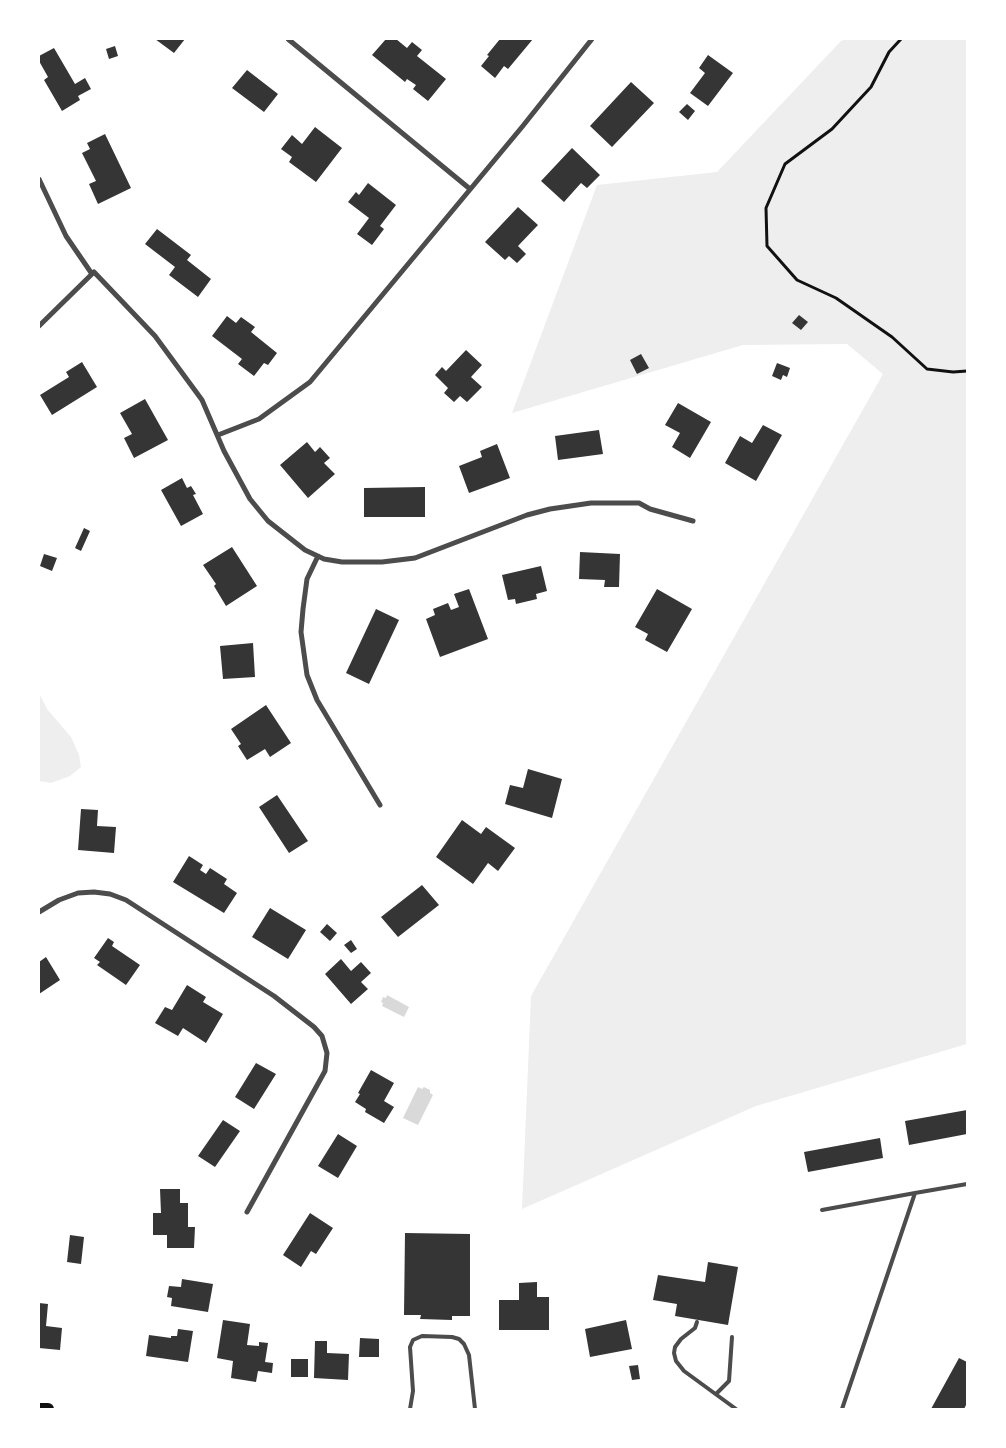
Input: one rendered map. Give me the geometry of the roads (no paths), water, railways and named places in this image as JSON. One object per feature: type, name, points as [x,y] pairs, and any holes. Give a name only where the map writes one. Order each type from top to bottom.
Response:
[{"type":"main road","points":[[39,1409],[48,1409]]},
{"type":"street","points":[[288,39],[470,189]]},
{"type":"street","points":[[218,435],[259,419],[310,382],[592,39]]},
{"type":"street","points":[[39,179],[66,236],[92,274]]},
{"type":"street","points":[[39,326],[94,272],[132,311],[171,357],[202,400],[224,451],[250,499],[268,521],[305,550],[324,559],[342,562],[382,562],[415,558],[527,515],[550,509],[592,503],[639,503],[650,509],[693,521]]},
{"type":"street","points":[[318,556],[307,579],[303,609],[301,632],[307,675],[317,700],[380,805]]},
{"type":"street","points":[[39,912],[59,900],[78,893],[110,894],[126,900],[266,990],[299,1014],[322,1036],[327,1053],[325,1071],[247,1212]]},
{"type":"lane","points":[[822,1210],[967,1184]]},
{"type":"lane","points":[[842,1409],[914,1193]]},
{"type":"lane","points":[[697,1322],[691,1332],[677,1343],[674,1357],[684,1371],[736,1409]]},
{"type":"lane","points":[[410,1409],[413,1391],[410,1347],[413,1340],[422,1336],[452,1337],[464,1344],[469,1355],[474,1409]]},
{"type":"lane","points":[[716,1394],[730,1381],[732,1337]]}]
